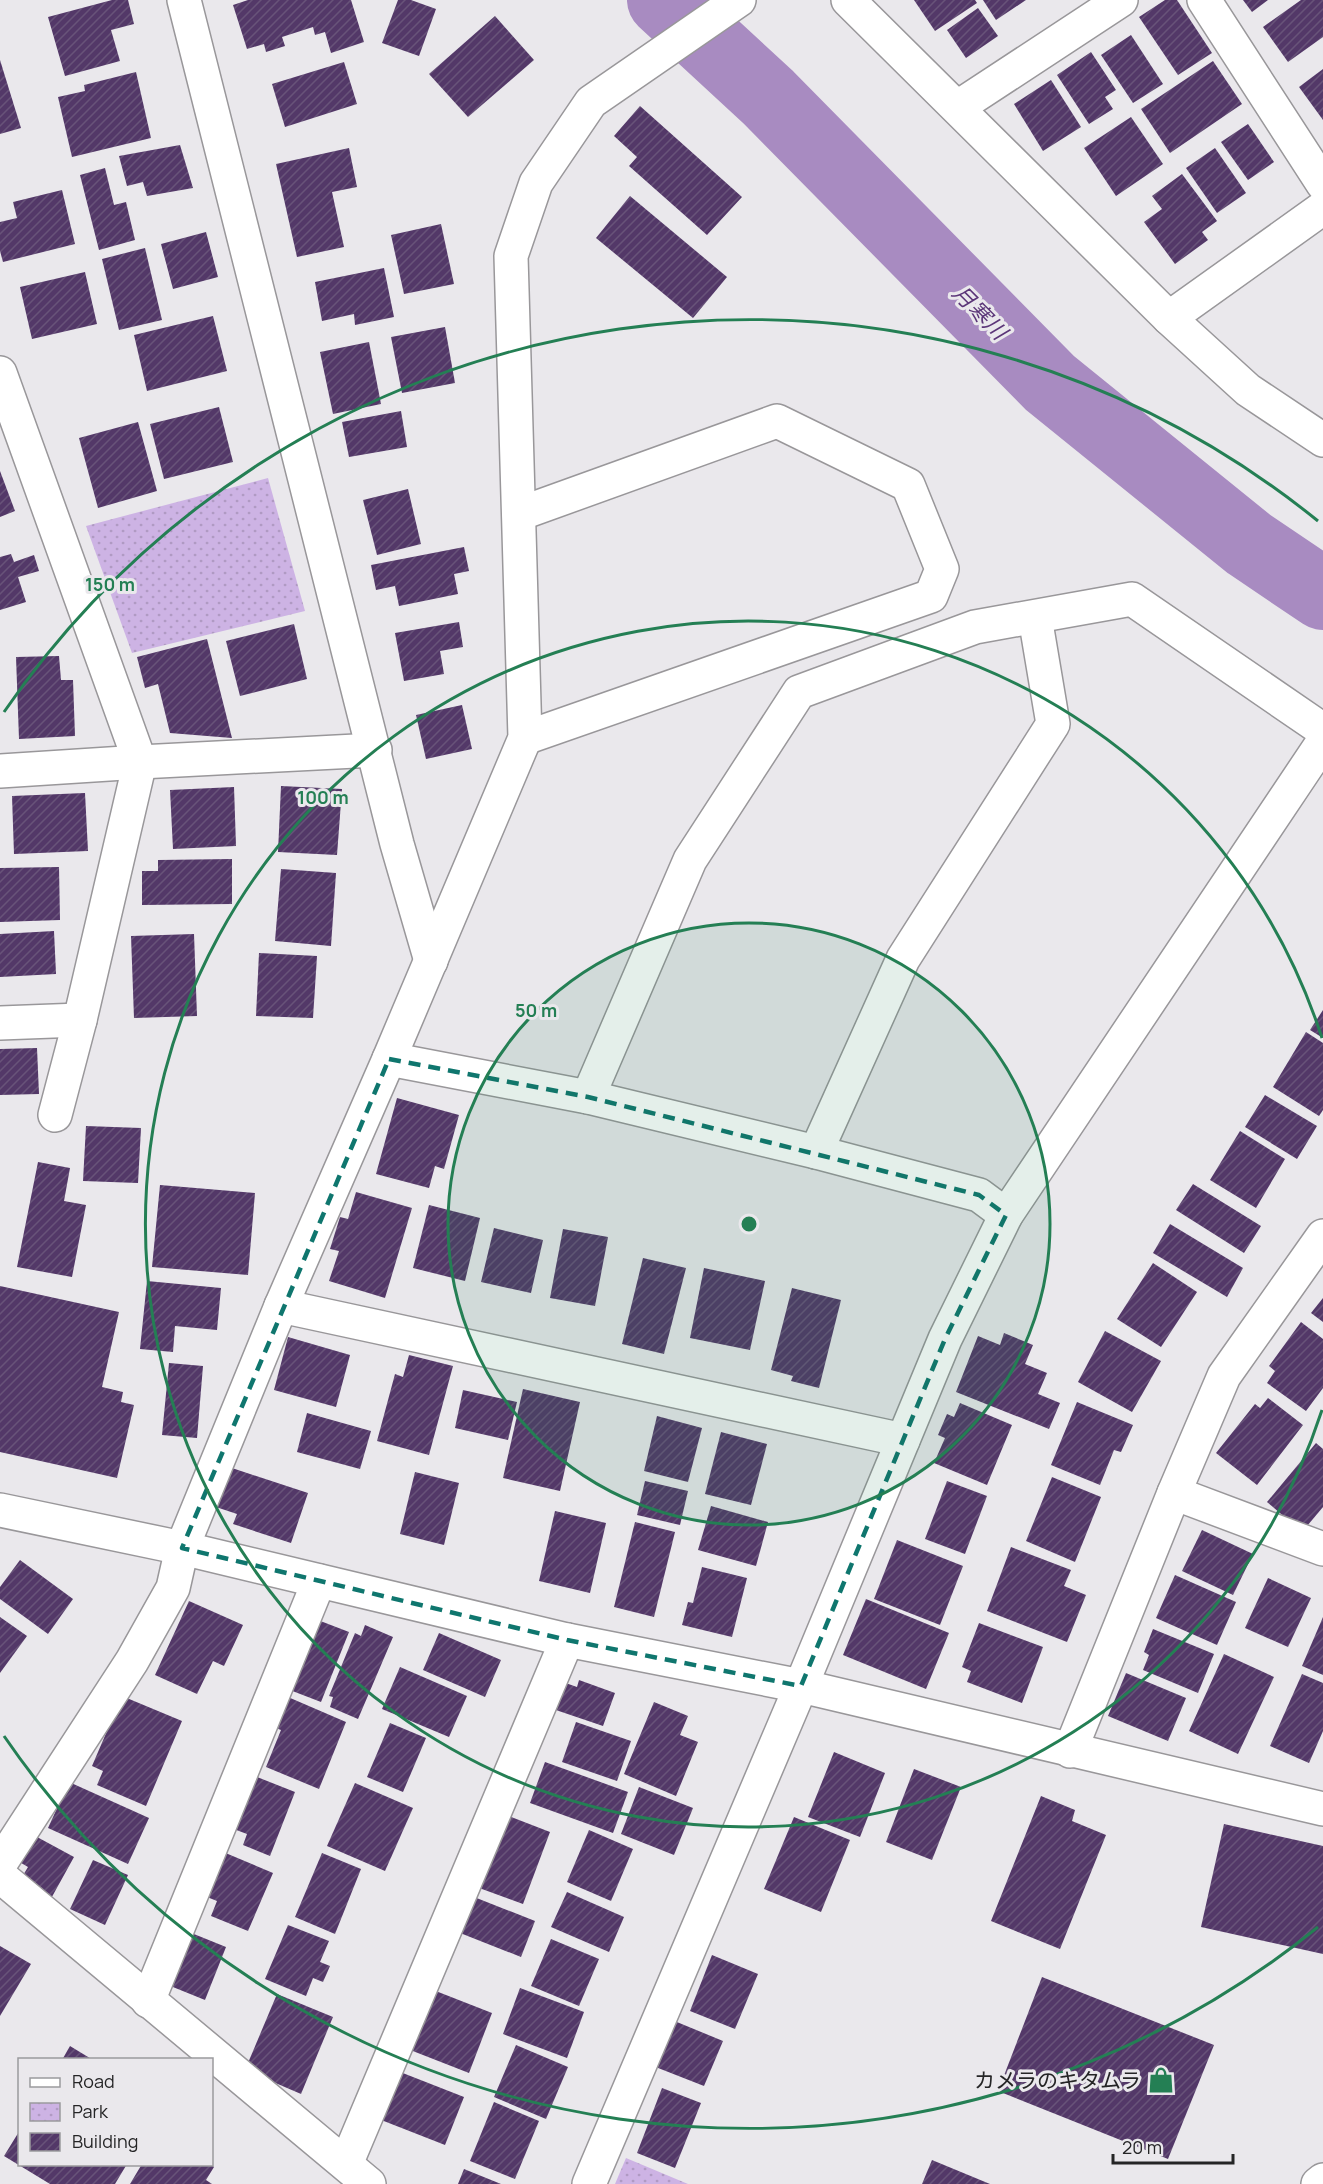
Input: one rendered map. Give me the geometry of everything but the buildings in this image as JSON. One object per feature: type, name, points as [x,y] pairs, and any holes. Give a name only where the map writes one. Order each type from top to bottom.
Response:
[{"type":"street","points":[[184,0],[397,843],[431,961]]},
{"type":"street","points":[[0,1864],[138,1650],[173,1588],[182,1548],[281,1305],[389,1059],[525,738],[511,256],[536,183],[591,102],[739,0]]},
{"type":"street","points":[[848,0],[1169,318],[1248,390],[1323,440]]},
{"type":"street","points":[[958,107],[1121,0]]},
{"type":"street","points":[[1204,0],[1323,184]]},
{"type":"street","points":[[1169,318],[1323,208]]},
{"type":"street","points":[[0,373],[140,762],[80,1020],[55,1115]]},
{"type":"street","points":[[519,514],[777,421],[908,485],[942,569],[931,596],[525,738]]},
{"type":"street","points":[[588,1098],[690,860],[799,692],[975,627],[1132,599],[1323,730]]},
{"type":"street","points":[[816,1152],[903,959],[1053,724],[1035,617]]},
{"type":"street","points":[[589,2184],[801,1686],[945,1339],[1006,1215],[1323,742]]},
{"type":"street","points":[[0,771],[375,750]]},
{"type":"street","points":[[0,1023],[80,1020]]},
{"type":"street","points":[[389,1059],[588,1098],[816,1152],[979,1195],[1006,1215]]},
{"type":"street","points":[[1070,1751],[1174,1493],[1224,1376],[1323,1236]]},
{"type":"street","points":[[281,1305],[903,1440]]},
{"type":"street","points":[[1174,1493],[1323,1549]]},
{"type":"street","points":[[0,1510],[182,1548],[567,1640],[801,1686],[1323,1809]]},
{"type":"street","points":[[148,2001],[319,1581]]},
{"type":"street","points":[[0,1876],[358,2174],[567,1640]]},
{"type":"street","points":[[1318,2184],[1323,2180]]},
{"type":"highlighted area","points":[[389,1059],[588,1097],[979,1195],[1006,1215],[945,1339],[801,1686],[567,1640],[182,1548]]},
{"type":"green space","points":[[268,478],[305,611],[132,653],[86,526]]},
{"type":"green space","points":[[626,2158],[688,2184],[615,2184]]},
{"type":"waterway","name":"月寒川","points":[[663,0],[768,97],[1050,383],[1249,544],[1323,594]]},
{"type":"place","name":"カメラのキタムラ","points":[[1161,2080]]}]
